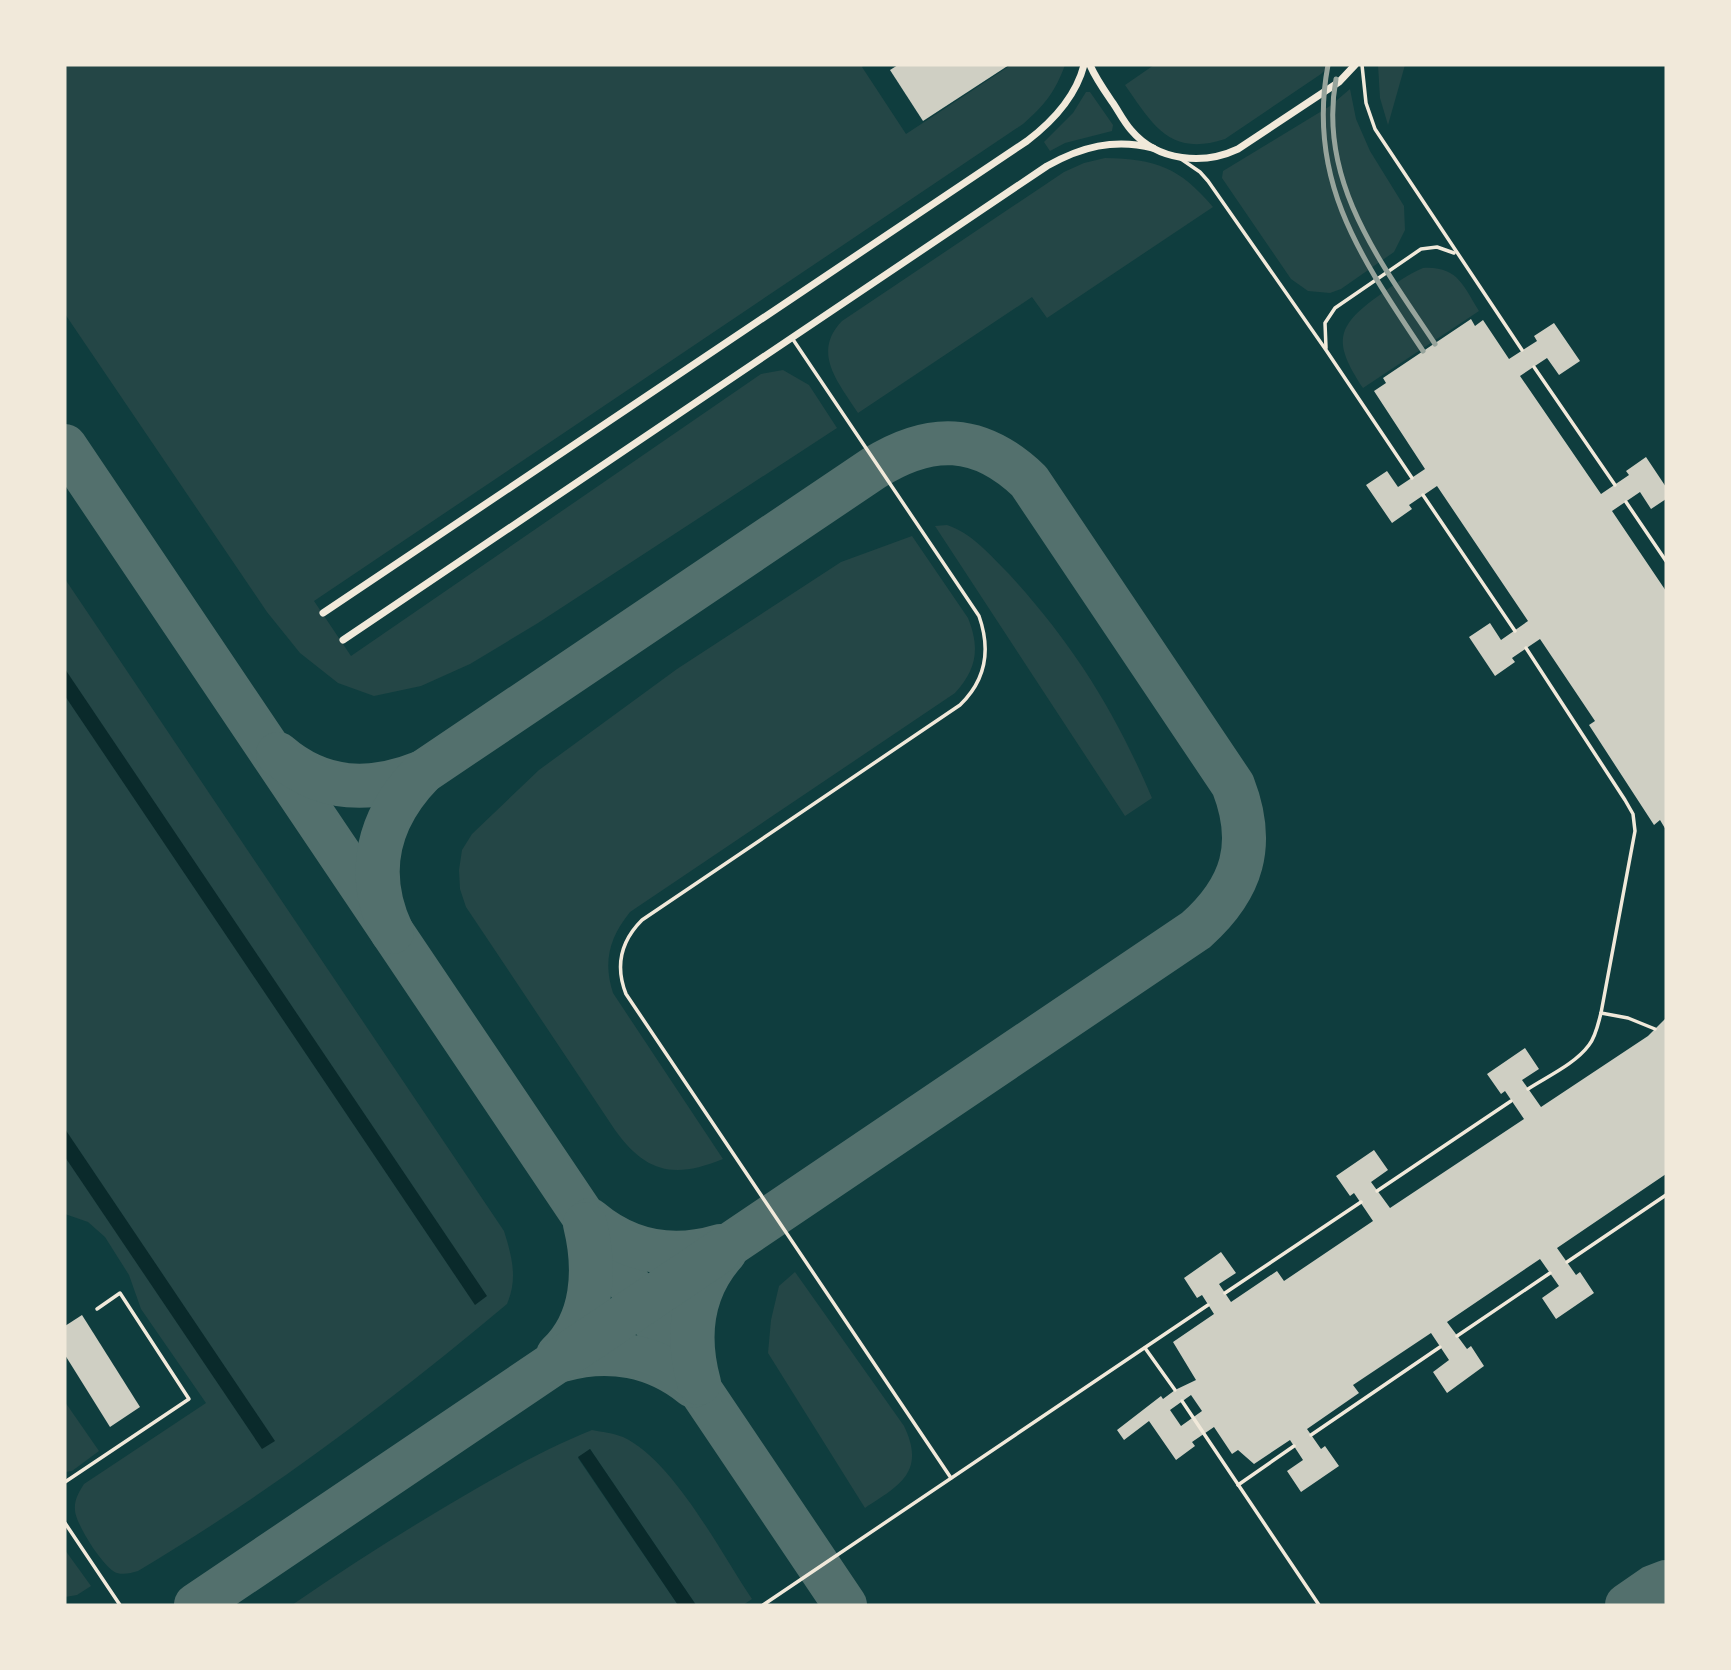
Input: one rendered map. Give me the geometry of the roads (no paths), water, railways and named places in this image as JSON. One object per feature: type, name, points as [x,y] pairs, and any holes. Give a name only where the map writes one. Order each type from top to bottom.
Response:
[{"type":"street","points":[[323,613],[1027,141],[1046,126],[1065,104],[1084,65]]},
{"type":"street","points":[[1090,65],[1095,77],[1132,131],[1153,148]]},
{"type":"street","points":[[343,640],[1062,158],[1108,144],[1137,144],[1200,160],[1225,155],[1339,82],[1355,65]]},
{"type":"lane","points":[[1362,65],[1366,103],[1375,129],[1522,350]]},
{"type":"lane","points":[[1173,155],[1187,162],[1208,181],[1326,349],[1412,478]]},
{"type":"lane","points":[[1326,349],[1325,323],[1335,308],[1421,249],[1437,247],[1447,249],[1458,256]]},
{"type":"lane","points":[[792,337],[979,616],[986,642],[984,668],[971,694],[960,705],[642,920],[626,939],[622,950],[621,981],[626,994],[951,1478]]},
{"type":"lane","points":[[1534,367],[1615,485]]},
{"type":"lane","points":[[1423,495],[1515,631]]},
{"type":"lane","points":[[1626,502],[1666,561]]},
{"type":"lane","points":[[1526,648],[1633,814],[1635,831],[1601,1013],[1588,1047],[1528,1089]]},
{"type":"lane","points":[[1601,1013],[1628,1018],[1655,1029]]},
{"type":"lane","points":[[1377,1191],[1511,1101]]},
{"type":"lane","points":[[1567,1262],[1666,1195]]},
{"type":"lane","points":[[1225,1293],[1361,1202]]},
{"type":"lane","points":[[1457,1336],[1550,1273]]},
{"type":"lane","points":[[65,1482],[189,1399],[120,1293],[97,1309]]},
{"type":"lane","points":[[763,1605],[1208,1305]]},
{"type":"lane","points":[[1311,1435],[1440,1347]]},
{"type":"lane","points":[[1145,1348],[1175,1390]]},
{"type":"lane","points":[[1182,1401],[1319,1605]]},
{"type":"lane","points":[[1237,1485],[1294,1447]]},
{"type":"lane","points":[[65,1523],[120,1605]]},
{"type":"railway","points":[[1328,65],[1323,107],[1325,146],[1332,182],[1360,251],[1423,351]]},
{"type":"railway","points":[[1336,79],[1333,117],[1336,153],[1345,187],[1375,252],[1435,344]]}]
